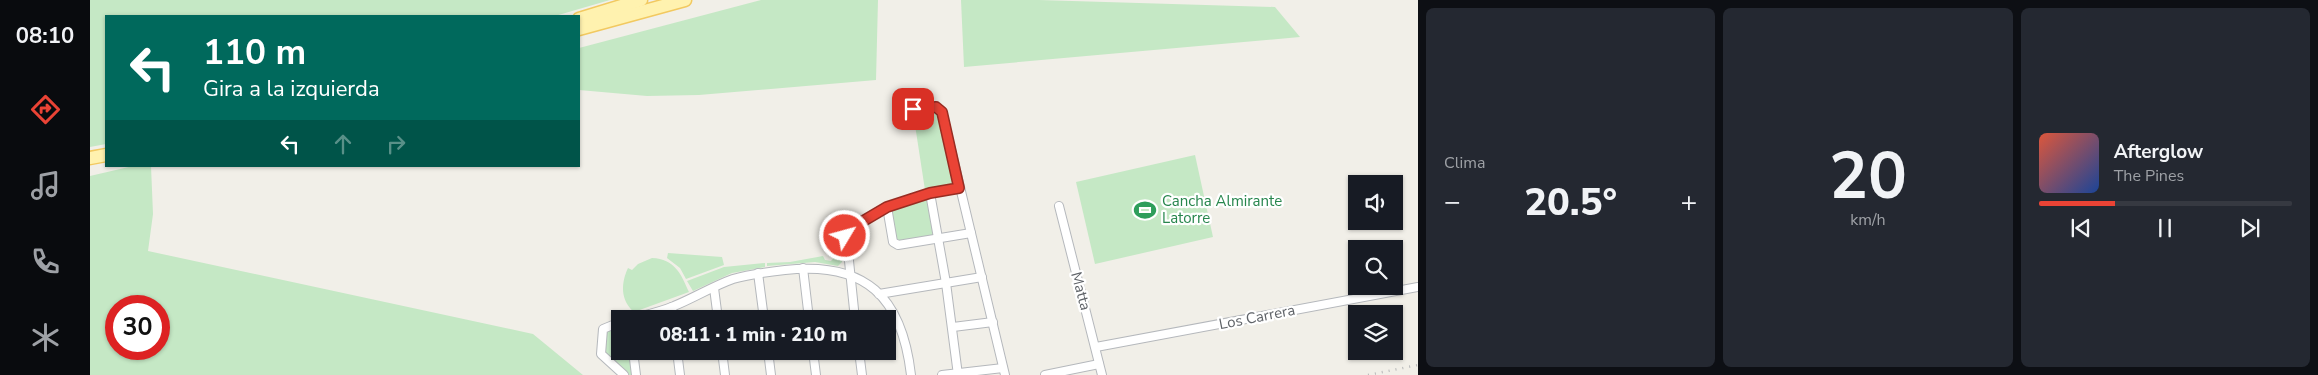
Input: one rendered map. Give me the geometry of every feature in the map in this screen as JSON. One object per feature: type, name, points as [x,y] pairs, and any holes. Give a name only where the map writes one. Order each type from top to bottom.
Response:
[{"type":"main road","points":[[580,19],[641,0]]},
{"type":"main road","points":[[580,29],[686,0]]},
{"type":"main road","points":[[90,158],[105,155]]},
{"type":"street","points":[[913,109],[936,107],[942,112],[1004,371],[942,375]]},
{"type":"street","points":[[854,310],[846,232],[887,207],[930,193],[959,188]]},
{"type":"street","points":[[930,193],[953,328],[958,374]]},
{"type":"street","name":"Matta","points":[[1059,206],[1102,375]]},
{"type":"street","points":[[887,207],[893,242],[898,245],[971,233]]},
{"type":"street","points":[[803,268],[808,310]]},
{"type":"street","points":[[662,310],[730,280],[758,273],[814,268],[849,273],[879,294],[897,318],[907,346],[911,375]]},
{"type":"street","points":[[758,273],[763,310]]},
{"type":"street","points":[[879,294],[982,277]]},
{"type":"street","name":"Los Carrera","points":[[1096,347],[1418,287]]},
{"type":"street","points":[[714,288],[717,310]]},
{"type":"street","points":[[953,328],[993,322]]},
{"type":"street","points":[[611,326],[603,329],[601,354],[624,375]]},
{"type":"street","points":[[634,360],[636,375]]},
{"type":"street","points":[[678,360],[680,375]]},
{"type":"street","points":[[723,360],[725,375]]},
{"type":"street","points":[[769,360],[771,375]]},
{"type":"street","points":[[814,360],[816,375]]},
{"type":"street","points":[[860,360],[862,375]]},
{"type":"street","points":[[1045,375],[1099,364]]},
{"type":"green space","points":[[90,0],[610,0],[558,15],[105,15],[105,144],[90,147]]},
{"type":"green space","points":[[761,0],[878,0],[876,80],[699,95],[647,96],[580,90],[580,48]]},
{"type":"green space","points":[[961,0],[1039,0],[1275,7],[1300,37],[964,67]]},
{"type":"green space","points":[[934,110],[939,114],[954,180],[951,186],[925,190],[913,112]]},
{"type":"green space","name":"Cancha Almirante Latorre","points":[[1195,155],[1213,237],[1095,264],[1076,182]]},
{"type":"green space","points":[[129,167],[151,167],[153,214],[148,251],[533,334],[583,375],[90,375],[90,176]]},
{"type":"green space","points":[[923,198],[929,202],[934,235],[895,242],[889,211]]},
{"type":"green space","points":[[668,253],[722,257],[724,265],[686,279],[680,268],[667,258]]},
{"type":"green space","points":[[841,254],[842,262],[838,266],[815,262],[767,266],[767,263],[790,262],[823,256],[825,260],[831,261],[836,255]]},
{"type":"green space","points":[[652,258],[672,264],[680,274],[689,292],[640,310],[632,310],[624,297],[623,285],[628,268],[632,270],[638,264]]},
{"type":"green space","points":[[765,263],[765,267],[732,273],[693,291],[687,281],[724,267]]},
{"type":"green space","points":[[611,329],[611,360],[605,355],[605,333]]},
{"type":"green space","points":[[611,360],[632,360],[634,375],[629,375]]},
{"type":"railway","points":[[1368,375],[1418,365]]},
{"type":"place","name":"Cancha Almirante Latorre","points":[[1145,210]]},
{"type":"route","points":[[845,236],[848,230],[887,207],[930,193],[959,188],[942,112],[936,107],[913,109]]}]
